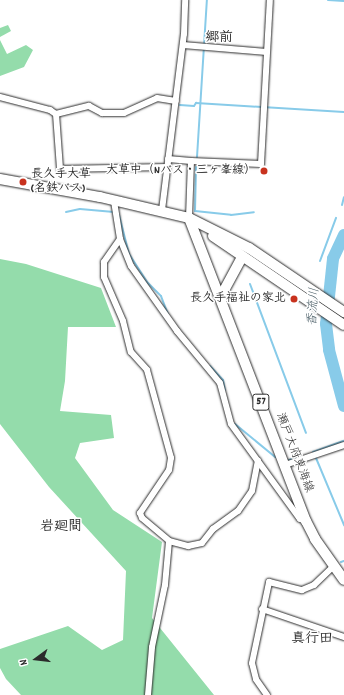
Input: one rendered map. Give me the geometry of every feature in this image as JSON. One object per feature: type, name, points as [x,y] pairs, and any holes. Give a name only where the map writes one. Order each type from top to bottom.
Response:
[{"type":"main road","points":[[0,179],[114,200],[162,210],[189,218],[249,248],[344,312]]},
{"type":"main road","points":[[189,218],[242,257],[344,325]]},
{"type":"main road","name":"瀬戸大府東海線","points":[[189,218],[221,296],[306,521],[344,580]]},
{"type":"main road","points":[[221,296],[242,257]]},
{"type":"street","points":[[162,210],[183,45],[185,0]]},
{"type":"street","points":[[168,159],[261,164],[270,0]]},
{"type":"street","points":[[183,45],[267,52]]},
{"type":"street","points":[[0,97],[50,110],[56,114],[89,106],[102,113],[124,113],[157,98],[176,101]]},
{"type":"street","points":[[56,114],[60,169],[167,167]]},
{"type":"street","points":[[189,218],[191,161]]},
{"type":"street","points":[[114,200],[120,240],[131,266],[177,331],[220,383],[227,418],[300,520],[306,521]]},
{"type":"street","points":[[120,240],[104,262],[104,277],[123,321],[131,352],[147,370],[171,458],[169,470],[140,513],[146,523],[169,541],[188,546],[202,542],[213,529],[238,512],[252,491],[258,461]]},
{"type":"street","points":[[285,465],[344,445]]},
{"type":"street","points":[[148,695],[152,647],[165,585],[169,541]]},
{"type":"street","points":[[267,695],[256,679],[252,663],[262,609],[269,582],[302,590],[314,585],[334,566]]},
{"type":"street","points":[[262,609],[344,637]]},
{"type":"green space","points":[[8,25],[11,31],[0,37],[0,28]]},
{"type":"green space","points":[[0,40],[7,54],[26,45],[33,50],[24,67],[0,76]]},
{"type":"green space","points":[[0,259],[26,264],[101,288],[116,327],[68,327],[65,381],[60,411],[111,415],[114,438],[80,443],[75,458],[113,510],[162,542],[152,618],[214,695],[21,695],[6,679],[0,668],[0,649],[68,626],[102,650],[123,640],[126,571],[49,487],[0,424]]},
{"type":"waterway","points":[[197,157],[207,0]]},
{"type":"waterway","points":[[328,0],[344,1]]},
{"type":"waterway","points":[[180,105],[194,106],[196,103],[344,112]]},
{"type":"waterway","points":[[196,167],[195,211],[231,215],[254,212]]},
{"type":"waterway","points":[[342,205],[344,197]]},
{"type":"waterway","points":[[66,212],[80,209],[114,212]]},
{"type":"waterway","points":[[119,215],[129,254],[147,282],[161,296],[168,314]]},
{"type":"waterway","points":[[320,261],[336,218]]},
{"type":"waterway","name":"香流川","points":[[344,235],[333,259],[326,324],[329,350],[344,406]]},
{"type":"waterway","points":[[250,284],[306,433]]},
{"type":"waterway","points":[[210,366],[223,380],[225,390]]},
{"type":"waterway","points":[[235,424],[275,457]]},
{"type":"waterway","points":[[313,452],[344,441]]},
{"type":"waterway","points":[[289,460],[296,458]]},
{"type":"waterway","points":[[316,458],[344,525]]},
{"type":"place","name":"大草中（Nバス・三ヶ峯線）","points":[[264,171]]},
{"type":"place","name":"長久手大草 (名鉄バス)","points":[[23,182]]},
{"type":"place","name":"長久手福祉の家北","points":[[294,299]]},
{"type":"district","name":"郷前","points":[[219,38]]},
{"type":"district","name":"岩廻間","points":[[61,527]]},
{"type":"district","name":"真行田","points":[[312,639]]}]
